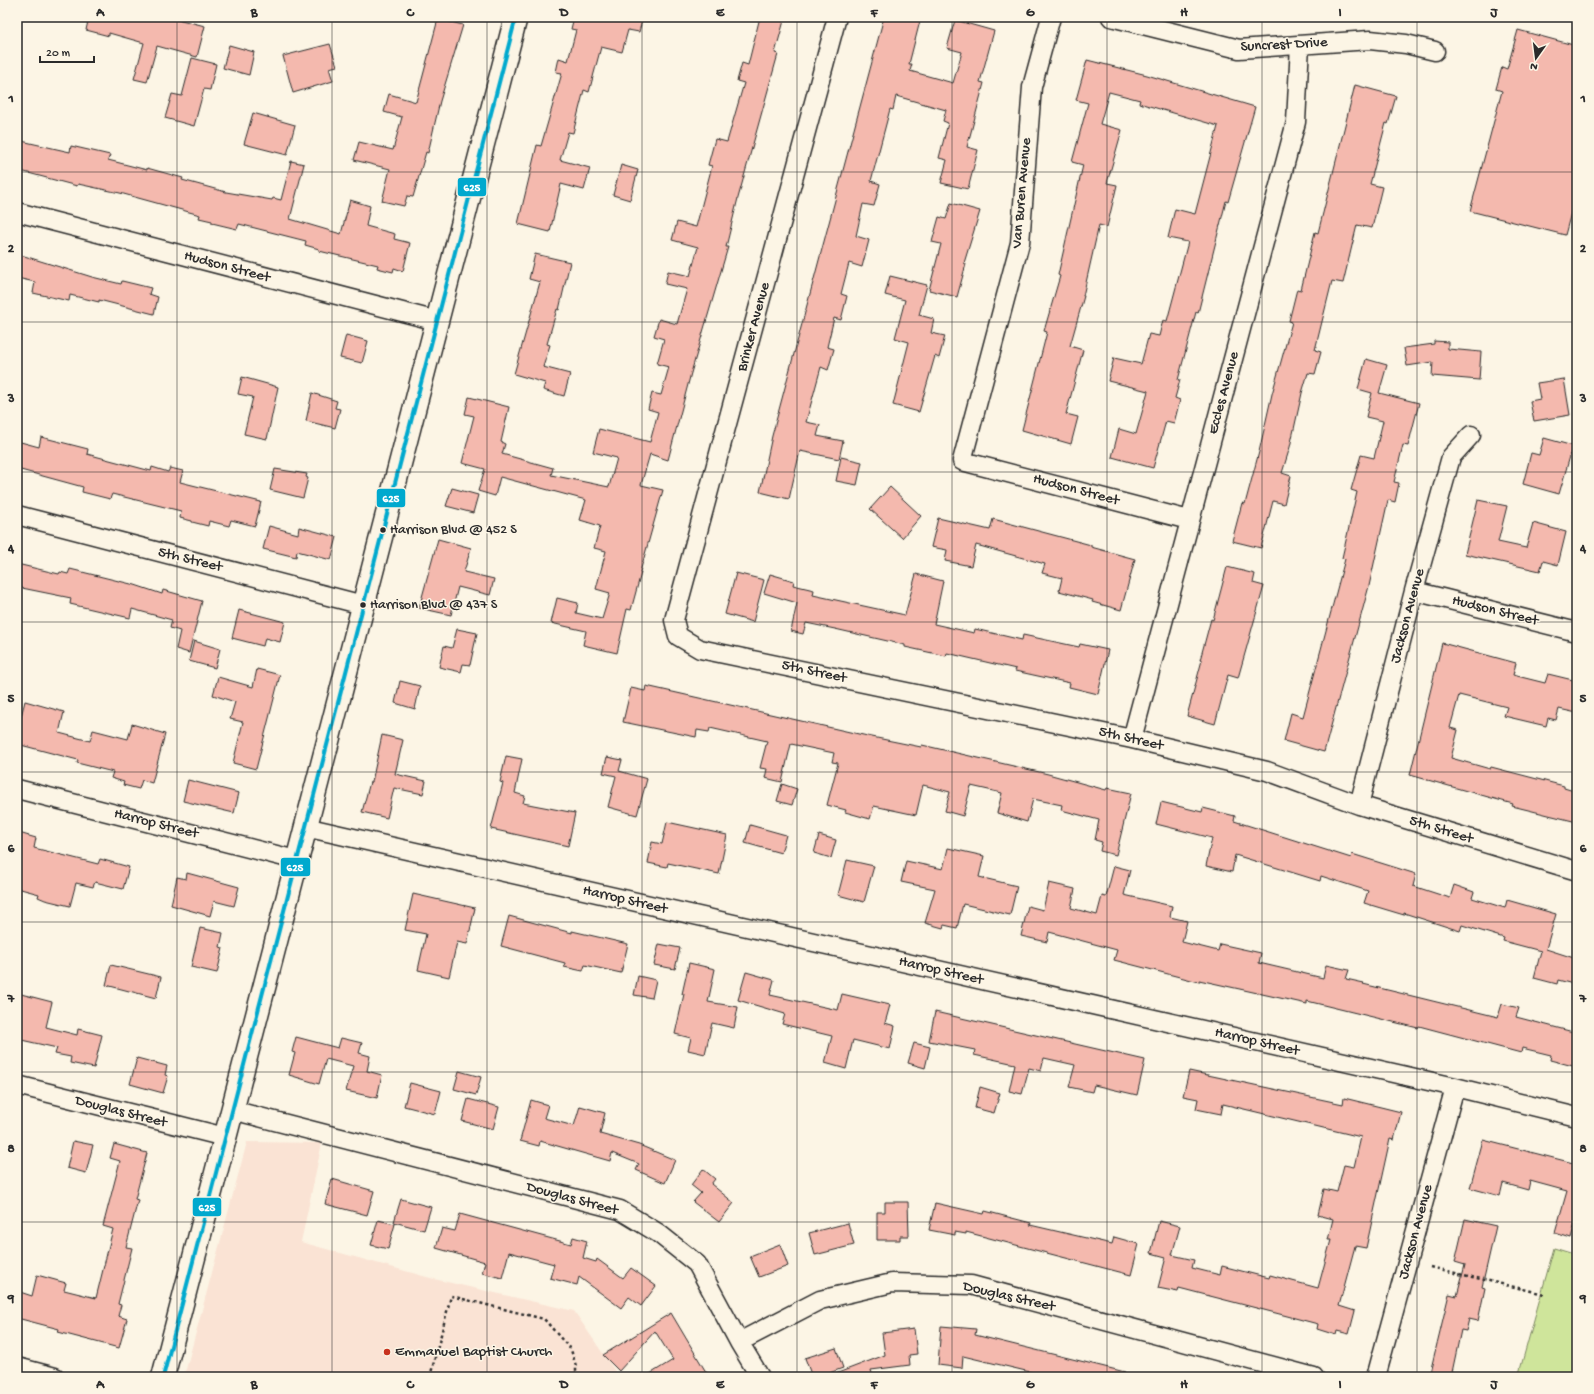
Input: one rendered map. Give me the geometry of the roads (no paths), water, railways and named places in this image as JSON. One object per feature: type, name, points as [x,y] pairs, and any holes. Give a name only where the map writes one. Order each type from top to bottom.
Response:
[{"type":"main road","points":[[163,1377],[224,1137],[516,17]]},
{"type":"street","name":"Brinker Avenue","points":[[678,636],[674,620],[837,17]]},
{"type":"street","name":"Van Buren Avenue","points":[[962,461],[1020,243],[1032,87],[1051,17]]},
{"type":"street","name":"Suncrest Drive","points":[[1111,17],[1239,50],[1370,40],[1406,44],[1435,51]]},
{"type":"street","name":"Eccles Avenue","points":[[1132,739],[1296,122],[1300,45]]},
{"type":"street","name":"Hudson Street","points":[[17,212],[436,321]]},
{"type":"street","name":"Jackson Avenue","points":[[1359,805],[1414,591],[1451,457],[1470,435]]},
{"type":"street","name":"Hudson Street","points":[[962,461],[1189,520]]},
{"type":"street","name":"5th Street","points":[[17,515],[363,604]]},
{"type":"street","name":"Hudson Street","points":[[1414,591],[1577,632]]},
{"type":"street","name":"5th Street","points":[[678,636],[700,649],[1132,739],[1266,771],[1359,805],[1577,871]]},
{"type":"street","name":"Harrop Street","points":[[17,789],[296,860]]},
{"type":"street","name":"Harrop Street","points":[[305,826],[1455,1087],[1577,1117]]},
{"type":"street","name":"Douglas Street","points":[[17,1085],[224,1137]]},
{"type":"street","name":"Jackson Avenue","points":[[1376,1377],[1455,1087]]},
{"type":"street","name":"Douglas Street","points":[[232,1110],[620,1210],[658,1233],[697,1264],[739,1342],[820,1300],[827,1298],[892,1283],[971,1285],[1314,1377]]},
{"type":"street","points":[[739,1342],[760,1377]]},
{"type":"street","points":[[17,1367],[55,1377]]},
{"type":"place","name":"Harrison Blvd @ 452 S","points":[[383,530]]},
{"type":"place","name":"Harrison Blvd @ 437 S","points":[[363,605]]},
{"type":"place","name":"Emmanuel Baptist Church","points":[[387,1352]]}]
